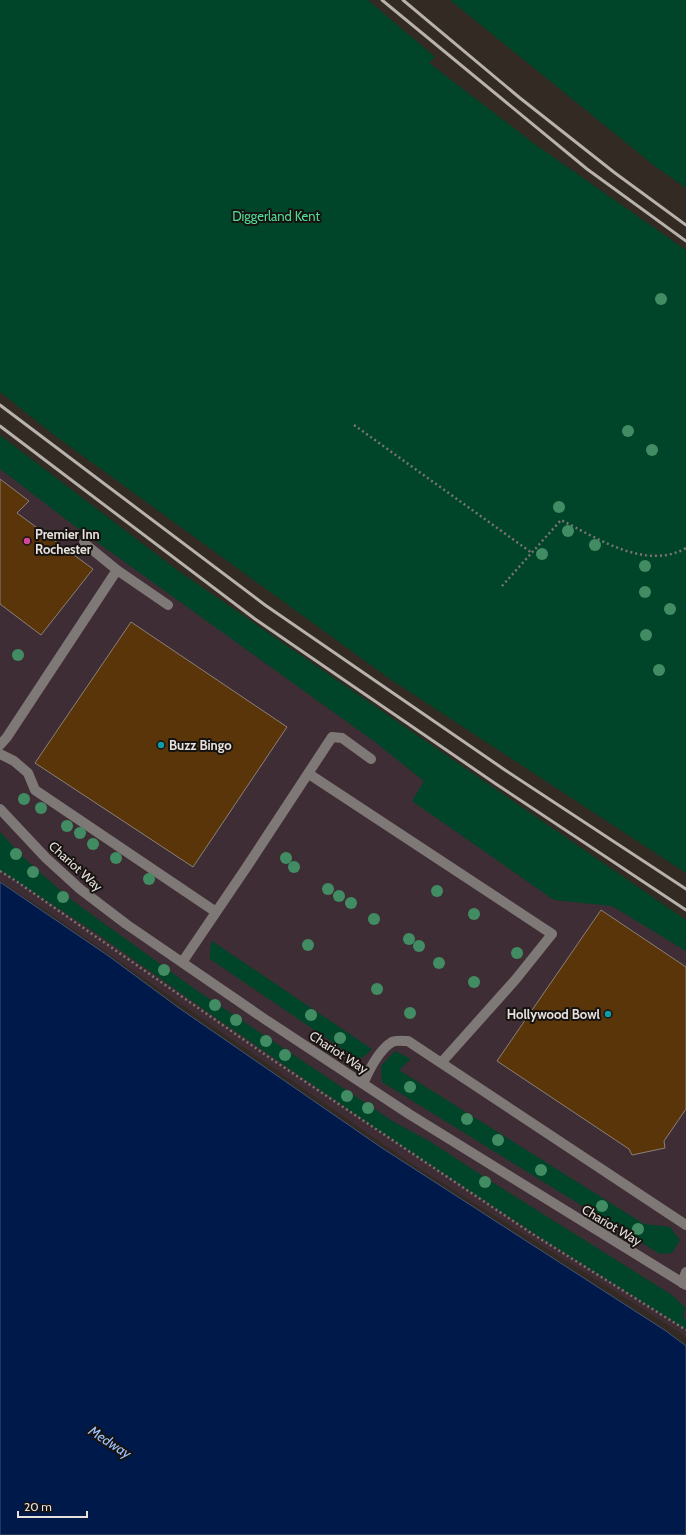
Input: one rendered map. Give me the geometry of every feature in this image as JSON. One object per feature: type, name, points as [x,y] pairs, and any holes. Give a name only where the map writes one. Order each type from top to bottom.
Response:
[{"type":"street","points":[[84,543],[117,570],[168,604]]},
{"type":"street","points":[[0,745],[7,737],[117,570]]},
{"type":"street","points":[[183,961],[309,774],[332,737],[342,738],[371,759]]},
{"type":"street","points":[[0,754],[14,761],[28,773],[35,790],[216,912]]},
{"type":"street","points":[[309,774],[552,934],[516,979],[441,1063]]},
{"type":"street","name":"Chariot Way","points":[[0,809],[46,858],[80,889],[126,924],[183,961],[266,1020],[408,1114],[684,1284]]},
{"type":"street","points":[[363,1084],[371,1066],[385,1048],[393,1042],[408,1041],[686,1225]]},
{"type":"street","points":[[684,1284],[686,1272]]},
{"type":"path","points":[[354,425],[532,553]]},
{"type":"path","points":[[502,586],[561,520],[610,545],[651,557],[675,553],[686,548]]},
{"type":"path","points":[[0,871],[270,1058],[531,1234],[686,1330]]},
{"type":"shaded area","points":[[0,449],[686,927],[686,1339],[681,1333],[409,1162],[47,911],[0,881]]},
{"type":"green space","name":"Diggerland Kent","points":[[0,0],[368,0],[435,57],[429,63],[536,145],[686,250],[686,873],[390,679],[54,435],[0,392]]},
{"type":"green space","points":[[450,0],[686,0],[686,188],[656,167]]},
{"type":"green space","points":[[0,435],[177,570],[686,920],[686,951],[612,906],[554,900],[412,801],[424,781],[375,742],[76,527],[0,469]]},
{"type":"green space","points":[[0,832],[23,857],[69,898],[192,987],[394,1122],[431,1142],[672,1295],[686,1308],[683,1315],[686,1321],[686,1329],[541,1238],[377,1129],[99,935],[0,870]]},
{"type":"green space","points":[[212,941],[372,1049],[365,1056],[357,1059],[210,959],[210,948]]},
{"type":"green space","points":[[395,1051],[411,1059],[399,1070],[644,1224],[670,1227],[680,1240],[672,1253],[660,1254],[382,1082],[381,1066]]},
{"type":"water","name":"Medway","points":[[0,882],[110,957],[179,1008],[382,1148],[666,1331],[686,1346],[686,1535],[0,1535]]},
{"type":"building","name":"Premier Inn Rochester","points":[[0,479],[29,501],[17,513],[93,569],[41,635],[0,604]]},
{"type":"building","name":"Buzz Bingo","points":[[131,622],[287,727],[193,867],[35,763]]},
{"type":"building","name":"Hollywood Bowl","points":[[601,910],[686,967],[686,1109],[664,1141],[665,1148],[632,1155],[629,1149],[497,1061]]},
{"type":"railway","points":[[382,0],[587,169],[686,241]]},
{"type":"railway","points":[[403,0],[520,98],[615,173],[686,225]]},
{"type":"railway","points":[[0,405],[265,605],[505,770],[686,889]]},
{"type":"railway","points":[[0,426],[255,619],[496,784],[686,910]]},
{"type":"place","name":"Premier Inn Rochester","points":[[27,541]]},
{"type":"place","name":"Buzz Bingo","points":[[161,745]]},
{"type":"place","name":"Hollywood Bowl","points":[[608,1014]]}]
